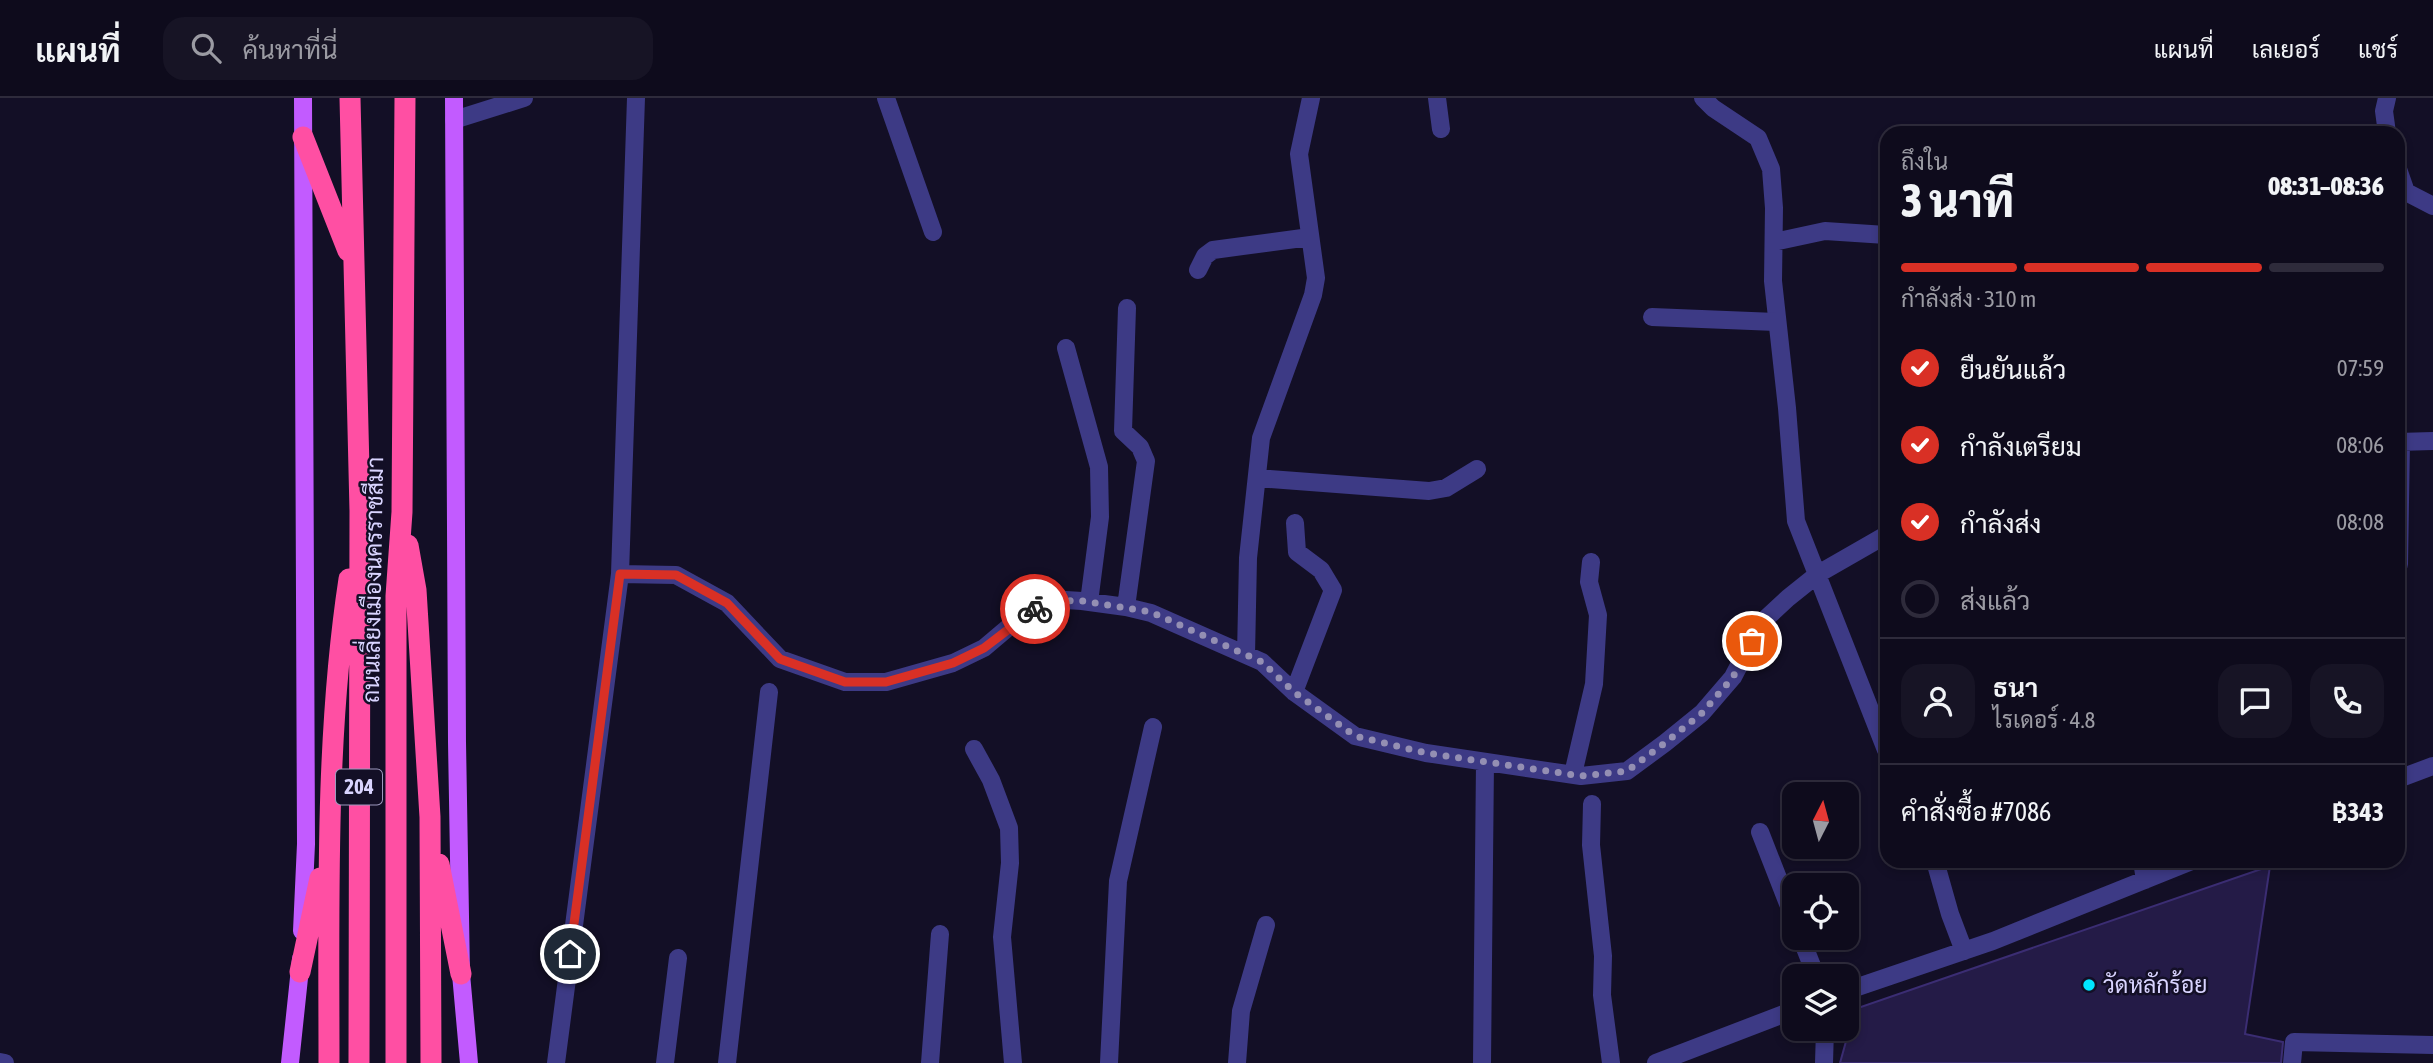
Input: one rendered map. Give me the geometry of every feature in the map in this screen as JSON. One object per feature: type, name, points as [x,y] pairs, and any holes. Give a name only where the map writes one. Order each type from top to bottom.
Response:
[{"type":"highway","name":"ถนนเลี่ยงเมืองนครราชสีมา","points":[[350,98],[360,511],[359,1063]]},
{"type":"highway","name":"ถนนเลี่ยงเมืองนครราชสีมา","points":[[396,1063],[396,596],[402,512],[405,98]]},
{"type":"highway","points":[[405,146],[411,98]]},
{"type":"highway","points":[[303,137],[354,266]]},
{"type":"highway","points":[[329,1063],[329,833],[342,625],[360,511]]},
{"type":"highway","points":[[402,512],[416,590],[430,817],[431,1063]]},
{"type":"highway","points":[[430,817],[461,974]]},
{"type":"highway","points":[[300,972],[329,833]]},
{"type":"main road","points":[[290,1063],[300,972],[306,844],[303,98]]},
{"type":"main road","points":[[454,98],[461,974],[469,1063]]},
{"type":"street","points":[[454,120],[524,98]]},
{"type":"street","points":[[556,1063],[620,574],[636,98]]},
{"type":"street","points":[[886,98],[933,232]]},
{"type":"street","points":[[1246,655],[1248,558],[1261,438],[1313,295],[1316,278],[1299,154],[1311,98]]},
{"type":"street","points":[[1437,98],[1441,129]]},
{"type":"street","points":[[1703,98],[1713,108],[1758,138],[1771,169],[1773,281],[1796,522],[1880,734]]},
{"type":"street","points":[[2386,99],[2386,126]]},
{"type":"street","points":[[2405,194],[2433,206]]},
{"type":"street","points":[[1774,242],[1825,231],[1880,234]]},
{"type":"street","points":[[1198,270],[1205,256],[1213,250],[1310,237]]},
{"type":"street","points":[[1126,607],[1146,461],[1144,453],[1123,430],[1127,308]]},
{"type":"street","points":[[1652,317],[1776,322]]},
{"type":"street","points":[[1066,348],[1099,467],[1100,517],[1089,602]]},
{"type":"street","points":[[2405,442],[2433,441]]},
{"type":"street","points":[[1257,478],[1429,491],[1446,488],[1476,469]]},
{"type":"street","points":[[1294,692],[1333,590],[1321,570],[1297,552],[1295,523]]},
{"type":"street","points":[[620,574],[676,575],[727,603],[780,659],[845,682],[886,682],[953,663],[984,648],[1010,626],[1049,600],[1089,602],[1151,612],[1262,662],[1294,692],[1355,736],[1426,753],[1581,776],[1627,771],[1702,713],[1733,677],[1761,623],[1818,574],[1880,538]]},
{"type":"street","points":[[1573,774],[1594,684],[1598,615],[1588,582],[1591,562]]},
{"type":"street","points":[[727,1063],[769,692]]},
{"type":"street","points":[[1109,1063],[1118,881],[1153,727]]},
{"type":"street","points":[[974,749],[991,780],[1009,828],[1010,863],[1002,936],[1013,1063]]},
{"type":"street","points":[[1482,1063],[1485,762]]},
{"type":"street","points":[[2405,776],[2433,766]]},
{"type":"street","points":[[1592,804],[1591,845],[1603,956],[1602,995],[1611,1063]]},
{"type":"street","points":[[1759,832],[1782,889]]},
{"type":"street","points":[[1937,868],[1964,951]]},
{"type":"street","points":[[2143,868],[2145,880]]},
{"type":"street","points":[[1859,987],[1964,951],[2175,868]]},
{"type":"street","points":[[1237,1063],[1241,1012],[1266,925]]},
{"type":"street","points":[[930,1063],[940,934]]},
{"type":"street","points":[[664,1063],[677,958]]},
{"type":"street","points":[[1656,1063],[1782,1015]]},
{"type":"street","points":[[1824,1063],[1825,1041]]},
{"type":"street","points":[[2292,1063],[2294,1042],[2433,1045]]},
{"type":"building","name":"วัดหลักร้อย","points":[[2270,868],[2245,1034],[2283,1042],[2281,1063],[1840,1063],[1846,1041],[1859,1041],[1859,1008]]},
{"type":"way so far","points":[[1035,609],[1049,600],[1082,601],[1151,612],[1262,662],[1294,692],[1355,736],[1426,753],[1581,776],[1627,771],[1665,743],[1702,713],[1733,677],[1752,641]]},
{"type":"place","name":"วัดหลักร้อย","points":[[2089,985]]},
{"type":"route","points":[[570,954],[620,574],[676,575],[727,603],[780,659],[845,682],[886,682],[953,663],[984,648],[1035,609]]}]
